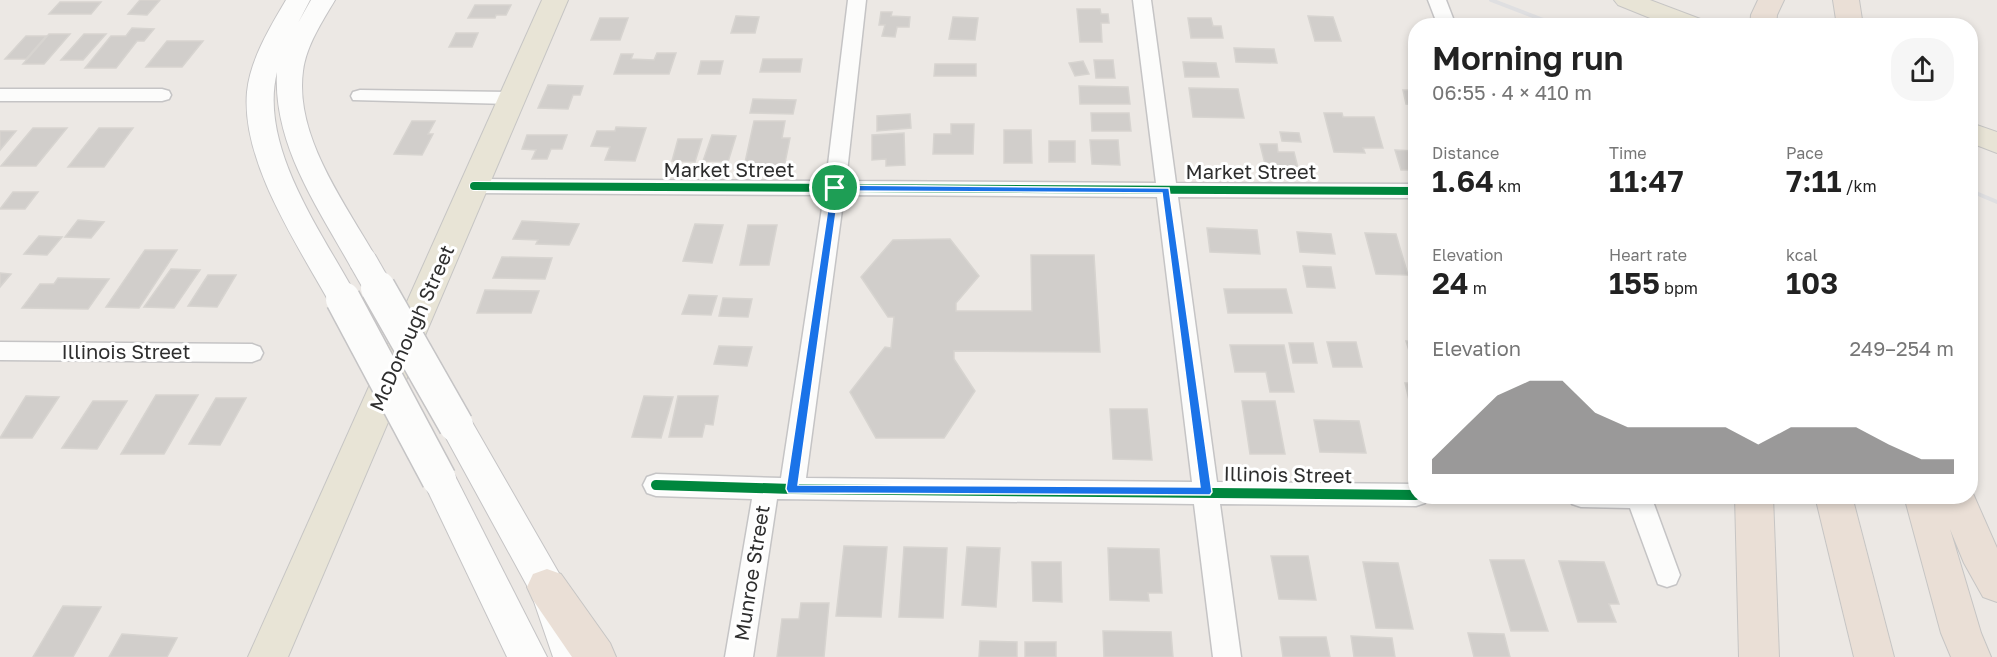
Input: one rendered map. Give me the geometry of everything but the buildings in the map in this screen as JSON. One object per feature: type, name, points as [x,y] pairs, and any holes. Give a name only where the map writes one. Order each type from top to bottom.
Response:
[{"type":"highway","points":[[1764,18],[1771,0]]},
{"type":"highway","points":[[1782,0],[1783,18]]},
{"type":"highway","points":[[1846,0],[1849,18]]},
{"type":"highway","points":[[1754,504],[1763,647]]},
{"type":"highway","points":[[1835,504],[1874,657]]},
{"type":"highway","points":[[1924,504],[1961,633],[1971,657]]},
{"type":"highway","points":[[1959,504],[1978,550],[1997,584]]},
{"type":"highway","points":[[547,587],[596,657]]},
{"type":"main road","name":"McDonough Street","points":[[268,657],[555,0]]},
{"type":"main road","points":[[1627,0],[1673,18]]},
{"type":"main road","points":[[1978,135],[1997,143]]},
{"type":"street","points":[[323,0],[303,34],[290,71],[290,112],[312,170],[547,587],[573,657]]},
{"type":"street","name":"Munroe Street","points":[[792,489],[835,188],[856,0]]},
{"type":"street","points":[[1142,0],[1227,657]]},
{"type":"street","points":[[1437,0],[1444,18]]},
{"type":"street","points":[[296,3],[272,52],[260,93],[264,139],[286,192],[439,479],[527,657]]},
{"type":"street","points":[[0,95],[162,95]]},
{"type":"street","points":[[360,96],[512,98]]},
{"type":"street","name":"Market Street","points":[[474,186],[1408,191]]},
{"type":"street","name":"Illinois Street","points":[[0,351],[252,353]]},
{"type":"street","name":"Illinois Street","points":[[656,485],[765,489],[1408,495]]},
{"type":"street","name":"Munroe Street","points":[[739,657],[765,489]]},
{"type":"street","points":[[1641,504],[1667,575]]},
{"type":"railway","points":[[1491,0],[1538,18]]},
{"type":"railway","points":[[1978,194],[1997,202]]},
{"type":"cycle path","points":[[474,186],[1408,191]]},
{"type":"cycle path","points":[[656,485],[792,489],[1408,495]]},
{"type":"route","points":[[835,188],[1166,190],[1206,492],[792,489],[835,188]]}]
